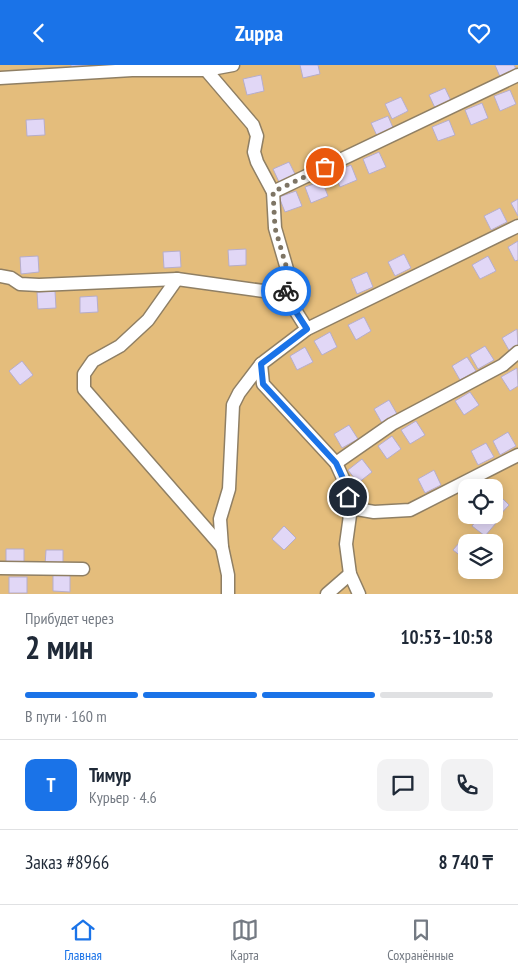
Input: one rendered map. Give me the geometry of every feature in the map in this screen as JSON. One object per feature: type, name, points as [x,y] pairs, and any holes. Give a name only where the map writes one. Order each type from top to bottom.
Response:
[{"type":"lane","points":[[0,78],[132,68],[206,69],[233,65]]},
{"type":"lane","points":[[206,69],[253,125],[257,136],[254,152],[257,162],[273,192],[275,228],[289,276],[285,295],[307,329]]},
{"type":"lane","points":[[273,192],[518,75]]},
{"type":"lane","points":[[228,594],[228,575],[222,547],[220,519],[229,489],[233,405],[239,393],[261,364],[307,329],[518,226]]},
{"type":"lane","points":[[0,276],[11,278],[20,284],[39,285],[177,279],[285,295]]},
{"type":"lane","points":[[177,279],[148,320],[120,346],[93,361],[84,375],[84,389],[222,547]]},
{"type":"lane","points":[[336,463],[392,424],[503,365],[518,352]]},
{"type":"lane","points":[[261,364],[263,384],[336,463],[346,485],[351,508],[346,544],[350,574],[359,594]]},
{"type":"lane","points":[[351,508],[374,512],[410,510],[518,455]]},
{"type":"lane","points":[[0,568],[83,569]]},
{"type":"lane","points":[[327,594],[350,574]]},
{"type":"shaded area","points":[[0,65],[518,65],[518,594],[0,594]]},
{"type":"building","points":[[71,65],[88,65],[89,68],[71,69]]},
{"type":"building","points":[[300,65],[318,65],[320,74],[303,78]]},
{"type":"building","points":[[495,65],[514,65],[517,71],[501,79]]},
{"type":"building","points":[[261,75],[264,91],[247,95],[243,79]]},
{"type":"building","points":[[445,88],[452,103],[436,110],[429,95]]},
{"type":"building","points":[[510,90],[516,104],[500,111],[494,96]]},
{"type":"building","points":[[401,97],[408,111],[392,119],[385,104]]},
{"type":"building","points":[[482,103],[488,118],[471,125],[465,110]]},
{"type":"building","points":[[388,116],[394,130],[378,138],[371,123]]},
{"type":"building","points":[[44,119],[45,135],[27,136],[26,120]]},
{"type":"building","points":[[449,120],[455,135],[438,141],[432,127]]},
{"type":"building","points":[[379,152],[386,167],[369,174],[363,159]]},
{"type":"building","points":[[289,162],[296,176],[280,184],[273,169]]},
{"type":"building","points":[[351,165],[357,180],[340,187],[334,172]]},
{"type":"building","points":[[322,181],[328,196],[311,203],[305,187]]},
{"type":"building","points":[[296,191],[302,206],[285,212],[279,197]]},
{"type":"building","points":[[518,199],[518,216],[511,203]]},
{"type":"building","points":[[500,208],[507,222],[491,230],[484,216]]},
{"type":"building","points":[[518,241],[518,260],[515,261],[508,247]]},
{"type":"building","points":[[246,249],[246,265],[229,266],[228,250]]},
{"type":"building","points":[[180,251],[181,267],[164,268],[163,252]]},
{"type":"building","points":[[404,254],[411,268],[395,276],[388,262]]},
{"type":"building","points":[[38,256],[39,272],[21,274],[20,257]]},
{"type":"building","points":[[488,256],[496,271],[480,279],[472,265]]},
{"type":"building","points":[[367,272],[373,287],[357,294],[351,279]]},
{"type":"building","points":[[55,291],[56,308],[38,309],[37,292]]},
{"type":"building","points":[[97,296],[98,312],[80,313],[80,297]]},
{"type":"building","points":[[364,317],[371,331],[356,340],[348,325]]},
{"type":"building","points":[[517,329],[518,347],[510,352],[502,338]]},
{"type":"building","points":[[330,332],[337,347],[322,355],[314,341]]},
{"type":"building","points":[[485,346],[494,360],[478,369],[470,355]]},
{"type":"building","points":[[305,347],[313,362],[297,370],[290,356]]},
{"type":"building","points":[[467,357],[476,371],[460,380],[452,366]]},
{"type":"building","points":[[22,361],[33,375],[20,385],[9,371]]},
{"type":"building","points":[[517,368],[518,386],[510,391],[501,377]]},
{"type":"building","points":[[470,392],[479,405],[464,415],[455,401]]},
{"type":"building","points":[[389,400],[397,414],[382,423],[374,409]]},
{"type":"building","points":[[416,421],[425,435],[410,444],[401,430]]},
{"type":"building","points":[[349,425],[358,439],[342,448],[334,434]]},
{"type":"building","points":[[508,432],[516,446],[500,455],[493,441]]},
{"type":"building","points":[[392,436],[401,449],[387,459],[378,446]]},
{"type":"building","points":[[486,443],[494,457],[478,465],[471,451]]},
{"type":"building","points":[[362,459],[372,472],[358,483],[348,470]]},
{"type":"building","points":[[434,470],[441,485],[425,493],[418,479]]},
{"type":"building","points":[[503,499],[509,505],[503,512]]},
{"type":"building","points":[[474,524],[495,524],[487,534],[482,534],[472,526]]},
{"type":"building","points":[[284,526],[296,538],[284,550],[272,539]]},
{"type":"building","points":[[458,544],[458,554],[453,550]]},
{"type":"building","points":[[6,549],[24,549],[24,566],[6,565]]},
{"type":"building","points":[[46,550],[63,550],[63,567],[45,566]]},
{"type":"building","points":[[53,575],[70,575],[70,592],[53,591]]},
{"type":"building","points":[[9,577],[27,577],[27,593],[9,593]]},
{"type":"way so far","points":[[286,291],[289,276],[275,228],[273,192],[325,167]]},
{"type":"route","points":[[286,291],[285,295],[307,329],[261,364],[263,384],[336,463],[346,485],[348,497]]}]
